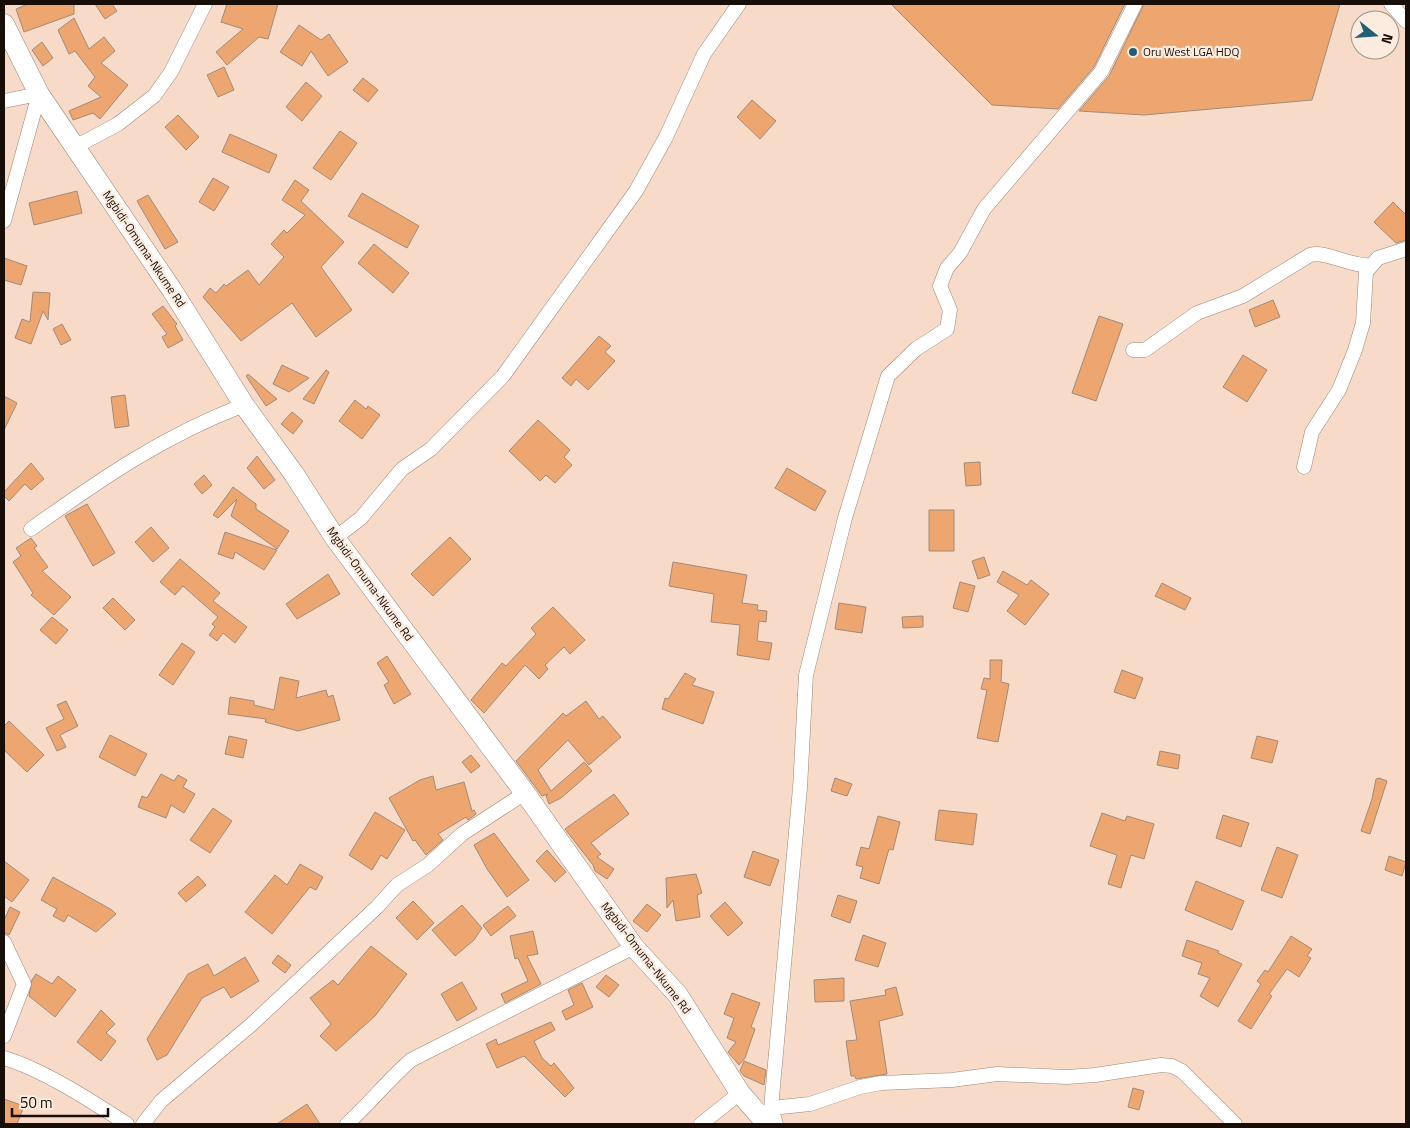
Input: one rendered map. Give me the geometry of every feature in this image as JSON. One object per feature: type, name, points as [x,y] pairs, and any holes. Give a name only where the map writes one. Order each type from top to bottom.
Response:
[{"type":"street","points":[[75,147],[118,124],[154,96],[171,72],[206,4]]},
{"type":"street","points":[[335,538],[361,518],[402,469],[431,449],[502,376],[636,191],[666,137],[704,54],[739,4]]},
{"type":"street","points":[[776,1124],[769,1116],[800,788],[806,675],[845,518],[888,376],[916,349],[947,329],[950,310],[940,286],[947,268],[960,253],[984,209],[1101,72],[1135,4]]},
{"type":"street","points":[[1391,4],[1406,21]]},
{"type":"street","name":"Mgbidi-Omuma-Nkume Rd","points":[[4,24],[39,94],[172,290],[244,405],[294,474],[335,538],[525,793],[634,947],[678,995],[740,1093],[769,1116]]},
{"type":"street","points":[[4,101],[39,94],[4,221]]},
{"type":"street","points":[[1133,350],[1145,350],[1197,313],[1243,296],[1310,255],[1320,254],[1360,266],[1370,265],[1386,254],[1406,249]]},
{"type":"street","points":[[1304,467],[1312,432],[1340,390],[1355,350],[1363,324],[1365,282],[1370,265]]},
{"type":"street","points":[[31,529],[106,475],[173,436],[244,405]]},
{"type":"street","points":[[143,1124],[161,1101],[252,1024],[397,886],[428,865],[462,834],[525,793]]},
{"type":"street","points":[[4,942],[24,984],[4,1036]]},
{"type":"street","points":[[347,1124],[370,1104],[392,1077],[411,1060],[634,947]]},
{"type":"street","points":[[4,1058],[20,1063],[49,1078],[127,1124]]},
{"type":"street","points":[[769,1116],[860,1087],[881,1083],[952,1080],[997,1074],[1067,1077],[1166,1066],[1182,1071],[1235,1124]]},
{"type":"street","points":[[701,1124],[740,1093]]},
{"type":"building","points":[[28,4],[74,4],[74,14],[24,32],[16,9]]},
{"type":"building","points":[[95,4],[112,4],[117,11],[105,19]]},
{"type":"building","points":[[227,4],[278,4],[268,39],[259,37],[227,65],[216,52],[243,29],[221,22]]},
{"type":"building","points":[[891,4],[1125,4],[1094,67],[1058,109],[992,105]]},
{"type":"building","points":[[1144,4],[1340,4],[1312,100],[1144,115],[1079,111],[1109,76]]},
{"type":"building","points":[[74,18],[89,49],[104,37],[115,51],[101,63],[128,85],[100,119],[93,113],[73,120],[69,111],[101,97],[88,86],[95,77],[75,51],[69,54],[58,30]]},
{"type":"building","points":[[299,25],[321,40],[329,34],[348,62],[328,76],[311,51],[302,66],[280,52]]},
{"type":"building","points":[[42,42],[53,58],[43,66],[32,50]]},
{"type":"building","points":[[224,67],[234,90],[218,97],[207,75]]},
{"type":"building","points":[[363,78],[378,90],[368,102],[353,90]]},
{"type":"building","points":[[306,82],[322,96],[302,121],[286,107]]},
{"type":"building","points":[[752,100],[776,121],[760,139],[737,117]]},
{"type":"building","points":[[178,115],[199,137],[186,150],[165,127]]},
{"type":"building","points":[[340,131],[357,143],[331,180],[313,168]]},
{"type":"building","points":[[230,134],[277,155],[269,173],[222,152]]},
{"type":"building","points":[[213,178],[229,187],[214,211],[199,202]]},
{"type":"building","points":[[295,180],[309,190],[301,201],[344,242],[321,267],[352,310],[316,337],[292,303],[241,341],[203,297],[210,288],[216,293],[224,284],[226,286],[248,270],[259,285],[284,257],[271,244],[284,230],[287,233],[305,215],[282,200]]},
{"type":"building","points":[[77,191],[82,213],[34,225],[29,203]]},
{"type":"building","points":[[362,193],[419,226],[407,248],[348,216]]},
{"type":"building","points":[[148,195],[178,242],[165,249],[137,201]]},
{"type":"building","points":[[1393,202],[1406,215],[1406,240],[1396,243],[1374,222]]},
{"type":"building","points":[[374,244],[409,273],[393,293],[358,263]]},
{"type":"building","points":[[4,258],[27,266],[21,285],[4,280]]},
{"type":"building","points":[[33,292],[50,293],[48,320],[43,311],[31,344],[15,338],[22,319],[30,322]]},
{"type":"building","points":[[1273,300],[1280,317],[1255,327],[1249,310]]},
{"type":"building","points":[[163,306],[177,324],[175,326],[183,340],[168,348],[162,337],[167,334],[152,314]]},
{"type":"building","points":[[1099,316],[1123,324],[1096,401],[1072,393]]},
{"type":"building","points":[[62,324],[71,340],[61,345],[53,329]]},
{"type":"building","points":[[599,336],[611,346],[605,352],[615,361],[588,390],[576,379],[571,386],[562,378]]},
{"type":"building","points":[[1243,355],[1267,370],[1247,402],[1223,387]]},
{"type":"building","points":[[282,365],[309,378],[289,392],[273,384]]},
{"type":"building","points":[[326,370],[329,372],[314,404],[303,399]]},
{"type":"building","points":[[248,374],[277,399],[266,406],[246,376]]},
{"type":"building","points":[[125,395],[129,426],[115,428],[111,397]]},
{"type":"building","points":[[4,396],[17,403],[4,430]]},
{"type":"building","points":[[355,400],[366,409],[368,406],[380,415],[362,439],[339,421]]},
{"type":"building","points":[[292,412],[303,421],[293,434],[281,424]]},
{"type":"building","points":[[538,420],[570,450],[564,457],[572,465],[555,483],[546,475],[540,481],[509,451]]},
{"type":"building","points":[[257,456],[275,480],[264,489],[247,468]]},
{"type":"building","points":[[980,462],[981,485],[966,486],[964,463]]},
{"type":"building","points":[[31,463],[44,479],[31,490],[25,484],[9,501],[4,496],[4,492]]},
{"type":"building","points":[[787,468],[826,491],[815,511],[775,488]]},
{"type":"building","points":[[204,475],[212,485],[202,494],[194,484]]},
{"type":"building","points":[[233,487],[256,504],[256,509],[289,531],[277,549],[231,516],[237,499],[218,518],[213,515]]},
{"type":"building","points":[[87,504],[115,553],[93,566],[65,516]]},
{"type":"building","points":[[929,510],[954,510],[954,551],[929,551]]},
{"type":"building","points":[[151,527],[169,548],[153,562],[135,542]]},
{"type":"building","points":[[225,532],[277,550],[264,570],[235,552],[233,559],[218,554]]},
{"type":"building","points":[[450,537],[471,559],[433,596],[411,574]]},
{"type":"building","points":[[31,538],[37,546],[34,548],[48,567],[42,571],[71,597],[54,615],[31,595],[33,593],[13,562],[21,556],[16,548]]},
{"type":"building","points":[[984,557],[990,575],[978,579],[972,561]]},
{"type":"building","points":[[180,559],[220,593],[213,601],[247,627],[235,643],[223,633],[217,641],[209,635],[215,627],[212,624],[218,617],[183,586],[175,595],[160,582]]},
{"type":"building","points":[[673,562],[747,575],[742,603],[758,605],[757,610],[767,611],[766,622],[759,621],[757,641],[772,643],[769,660],[737,655],[740,625],[711,622],[714,594],[669,586]]},
{"type":"building","points":[[1003,571],[1027,585],[1031,580],[1049,594],[1025,625],[1007,611],[1019,595],[997,582]]},
{"type":"building","points":[[328,574],[340,594],[297,619],[286,604]]},
{"type":"building","points":[[960,582],[975,586],[968,612],[953,608]]},
{"type":"building","points":[[1162,583],[1191,598],[1185,610],[1155,596]]},
{"type":"building","points":[[113,598],[135,620],[125,630],[103,608]]},
{"type":"building","points":[[839,603],[866,607],[862,633],[835,629]]},
{"type":"building","points":[[553,607],[585,640],[570,654],[564,647],[545,665],[548,669],[539,679],[525,665],[484,713],[471,700],[502,663],[506,666],[536,634],[531,628]]},
{"type":"building","points":[[923,616],[923,627],[903,628],[902,617]]},
{"type":"building","points":[[52,617],[68,630],[56,644],[40,630]]},
{"type":"building","points":[[182,643],[195,652],[173,685],[159,675]]},
{"type":"building","points":[[387,656],[411,694],[394,704],[384,685],[389,682],[377,663]]},
{"type":"building","points":[[990,660],[1002,660],[1001,682],[1009,684],[998,742],[977,738],[987,690],[981,689],[984,678],[990,679]]},
{"type":"building","points":[[1122,670],[1143,678],[1135,699],[1114,692]]},
{"type":"building","points":[[685,673],[696,679],[692,685],[714,692],[703,724],[662,709],[665,698],[668,699]]},
{"type":"building","points":[[280,677],[299,681],[296,698],[326,690],[328,697],[333,695],[340,720],[298,731],[265,722],[266,719],[228,714],[230,697],[254,701],[254,705],[274,710]]},
{"type":"building","points":[[66,701],[78,726],[60,735],[66,747],[57,751],[46,728],[64,719],[57,705]]},
{"type":"building","points":[[586,701],[599,719],[603,716],[621,737],[589,765],[568,740],[538,770],[551,791],[584,762],[592,771],[561,798],[549,804],[546,796],[548,794],[542,796],[516,761],[563,713],[566,716]]},
{"type":"building","points":[[9,721],[44,755],[27,772],[4,750],[4,726]]},
{"type":"building","points":[[110,735],[147,754],[135,776],[99,757]]},
{"type":"building","points":[[229,736],[247,740],[243,758],[225,754]]},
{"type":"building","points":[[1257,736],[1278,741],[1272,763],[1251,758]]},
{"type":"building","points":[[1160,751],[1180,755],[1178,769],[1157,765]]},
{"type":"building","points":[[471,755],[480,766],[471,773],[462,762]]},
{"type":"building","points":[[161,774],[174,781],[178,775],[187,780],[183,787],[195,794],[184,813],[171,805],[166,818],[138,807],[142,796],[147,798]]},
{"type":"building","points":[[433,776],[436,790],[464,782],[472,811],[474,810],[476,814],[468,820],[466,817],[438,834],[443,840],[426,855],[415,840],[413,841],[389,798],[420,780]]},
{"type":"building","points":[[835,778],[852,784],[847,796],[831,791]]},
{"type":"building","points":[[1379,778],[1387,781],[1370,834],[1361,831],[1372,799],[1376,779]]},
{"type":"building","points":[[614,794],[629,814],[591,843],[601,854],[597,857],[614,869],[607,879],[595,871],[593,865],[565,829]]},
{"type":"building","points":[[213,808],[232,821],[210,853],[190,840]]},
{"type":"building","points":[[939,810],[977,814],[973,845],[935,840]]},
{"type":"building","points":[[375,812],[405,830],[387,859],[381,855],[372,870],[349,855]]},
{"type":"building","points":[[1102,813],[1125,821],[1127,816],[1154,824],[1144,859],[1131,855],[1121,888],[1108,884],[1117,855],[1090,846]]},
{"type":"building","points":[[1223,815],[1249,823],[1241,847],[1216,838]]},
{"type":"building","points":[[878,816],[900,822],[893,850],[889,849],[879,884],[860,878],[863,867],[856,865],[861,847],[869,849]]},
{"type":"building","points":[[494,833],[529,880],[507,897],[487,869],[474,845]]},
{"type":"building","points":[[1277,847],[1298,855],[1282,898],[1261,890]]},
{"type":"building","points":[[547,850],[566,872],[555,882],[536,861]]},
{"type":"building","points":[[753,851],[779,860],[770,886],[744,877]]},
{"type":"building","points":[[1389,856],[1406,862],[1402,876],[1385,870]]},
{"type":"building","points":[[4,861],[29,880],[12,902],[4,896]]},
{"type":"building","points":[[300,864],[323,877],[316,890],[310,887],[272,934],[245,912],[275,875],[287,885]]},
{"type":"building","points":[[696,874],[702,893],[697,895],[700,917],[676,921],[673,900],[667,908],[666,878]]},
{"type":"building","points":[[198,876],[206,885],[186,902],[178,893]]},
{"type":"building","points":[[53,877],[116,914],[96,932],[68,915],[64,922],[53,916],[57,909],[41,900]]},
{"type":"building","points":[[1196,881],[1244,901],[1232,930],[1185,910]]},
{"type":"building","points":[[838,895],[857,901],[850,923],[831,916]]},
{"type":"building","points":[[413,901],[434,923],[417,940],[396,918]]},
{"type":"building","points":[[725,902],[743,923],[728,936],[710,916]]},
{"type":"building","points":[[647,904],[661,915],[647,932],[633,921]]},
{"type":"building","points":[[462,905],[482,928],[474,940],[455,956],[432,930]]},
{"type":"building","points":[[508,906],[516,916],[491,936],[483,925]]},
{"type":"building","points":[[10,907],[20,912],[9,935],[4,933],[4,920]]},
{"type":"building","points":[[533,931],[538,954],[527,956],[541,984],[505,1003],[501,994],[528,981],[518,958],[515,959],[510,936]]},
{"type":"building","points":[[863,935],[886,943],[878,967],[855,960]]},
{"type":"building","points":[[1291,936],[1312,949],[1307,956],[1311,958],[1299,977],[1287,969],[1269,994],[1272,996],[1251,1029],[1238,1021],[1261,984],[1257,981],[1265,970],[1268,972]]},
{"type":"building","points":[[1187,940],[1219,951],[1218,953],[1242,964],[1218,1007],[1200,996],[1210,978],[1198,974],[1202,963],[1182,956]]},
{"type":"building","points":[[371,946],[407,974],[375,1016],[336,1051],[320,1036],[331,1024],[310,998],[333,980],[338,985]]},
{"type":"building","points":[[278,955],[291,965],[285,973],[272,963]]},
{"type":"building","points":[[245,957],[259,981],[231,998],[224,987],[202,998],[167,1055],[157,1060],[147,1039],[188,974],[208,964],[214,976]]},
{"type":"building","points":[[36,974],[52,984],[58,976],[76,990],[55,1017],[29,996],[32,980]]},
{"type":"building","points":[[606,975],[619,985],[609,997],[596,987]]},
{"type":"building","points":[[844,978],[844,1001],[815,1002],[814,980]]},
{"type":"building","points":[[462,982],[477,1009],[457,1021],[441,994]]},
{"type":"building","points":[[582,983],[593,1007],[566,1020],[562,1011],[574,1005],[568,990]]},
{"type":"building","points":[[896,987],[903,1015],[879,1021],[887,1074],[856,1079],[855,1076],[851,1076],[846,1041],[857,1040],[850,1001],[886,995],[885,990]]},
{"type":"building","points":[[732,993],[760,1003],[751,1027],[755,1029],[745,1058],[739,1065],[728,1052],[736,1042],[727,1038],[734,1018],[724,1014]]},
{"type":"building","points":[[101,1010],[115,1024],[106,1033],[116,1041],[101,1061],[77,1042]]},
{"type":"building","points":[[551,1022],[555,1030],[534,1041],[542,1058],[551,1066],[554,1063],[574,1088],[565,1097],[524,1056],[497,1068],[486,1044],[496,1039],[498,1045]]},
{"type":"building","points":[[744,1061],[766,1070],[764,1085],[744,1076],[740,1071]]},
{"type":"building","points":[[1133,1088],[1144,1091],[1139,1110],[1128,1107]]},
{"type":"building","points":[[4,1099],[24,1106],[17,1124],[4,1124]]},
{"type":"building","points":[[307,1104],[320,1124],[277,1124]]},
{"type":"place","name":"Oru West LGA HDQ","points":[[1133,52]]}]
